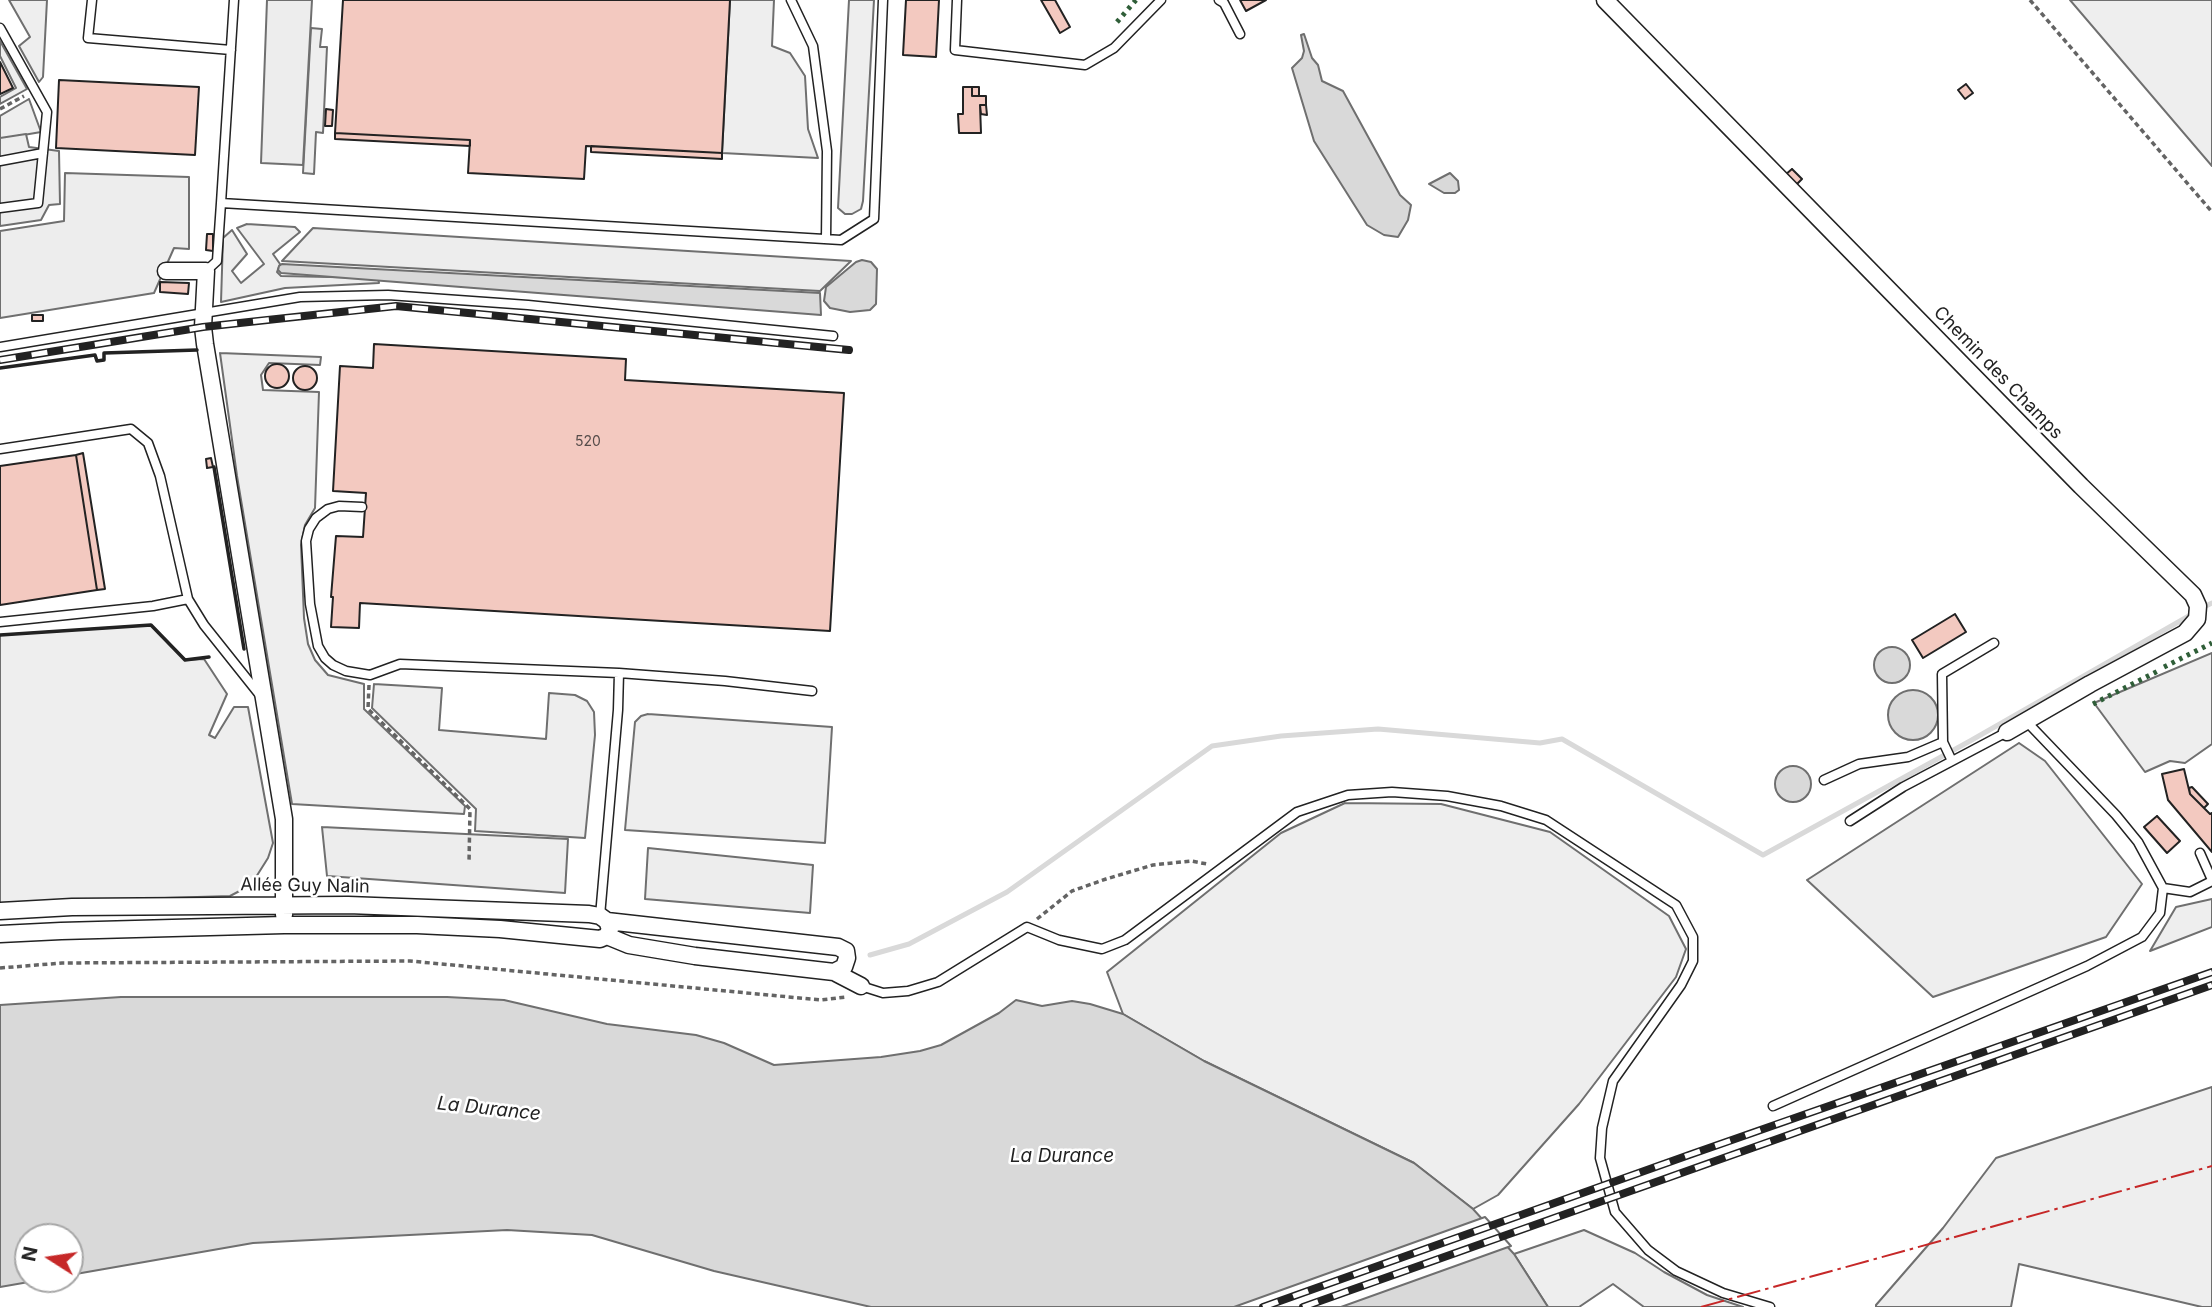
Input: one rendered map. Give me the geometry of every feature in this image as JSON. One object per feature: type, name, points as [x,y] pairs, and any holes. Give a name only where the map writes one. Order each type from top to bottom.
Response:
[{"type":"street","name":"Chemin des Champs","points":[[1605,0],[2071,476],[2193,594],[2198,606],[2197,619],[2185,633],[2007,732]]},
{"type":"street","points":[[166,271],[205,271],[205,344],[284,819],[284,925]]},
{"type":"street","name":"Allée Guy Nalin","points":[[0,911],[72,907],[375,906],[605,924],[838,947],[846,951],[847,958],[844,967],[834,972],[695,956],[629,945],[605,924]]},
{"type":"street","name":"Allée Guy Nalin","points":[[0,934],[284,925],[417,925],[500,929],[600,939],[605,924]]},
{"type":"street","points":[[834,972],[861,986]]},
{"type":"lane","points":[[92,0],[88,38],[231,50]]},
{"type":"lane","points":[[205,271],[217,261],[234,0]]},
{"type":"lane","points":[[791,0],[813,46],[827,151],[827,239]]},
{"type":"lane","points":[[221,203],[841,240],[874,219],[883,0]]},
{"type":"lane","points":[[957,0],[955,50],[1085,65],[1114,48],[1161,0]]},
{"type":"lane","points":[[1219,0],[1224,3],[1240,34]]},
{"type":"lane","points":[[0,28],[47,112],[38,203],[0,208]]},
{"type":"lane","points":[[0,161],[43,153]]},
{"type":"lane","points":[[0,347],[300,297],[388,295],[528,304],[833,337]]},
{"type":"lane","points":[[0,449],[131,429],[148,443],[160,476],[188,599],[204,625],[263,699]]},
{"type":"lane","points":[[362,508],[338,506],[328,509],[316,518],[306,541],[310,604],[318,646],[332,665],[346,671],[370,674],[400,664],[619,673],[812,691]]},
{"type":"lane","points":[[0,622],[153,606],[188,599]]},
{"type":"lane","points":[[1952,761],[1943,743],[1942,674],[1994,643]]},
{"type":"lane","points":[[605,924],[619,673]]},
{"type":"lane","points":[[1773,1106],[2087,966],[2142,937],[2160,914],[2163,888],[2138,842],[2116,815],[2026,721]]},
{"type":"lane","points":[[1850,821],[1903,787],[2007,732]]},
{"type":"lane","points":[[1824,780],[1859,764],[1908,757],[1943,743]]},
{"type":"lane","points":[[861,986],[883,993],[908,991],[938,982],[1027,927],[1059,940],[1102,949],[1125,940],[1297,812],[1348,795],[1392,792],[1447,796],[1501,806],[1546,821],[1676,905],[1693,937],[1693,961],[1681,985],[1613,1081],[1602,1128],[1600,1158],[1615,1212],[1648,1250],[1676,1271],[1723,1293],[1770,1307]]},
{"type":"lane","points":[[2163,888],[2190,892],[2212,881],[2200,853]]},
{"type":"path","points":[[2030,0],[2212,212]]},
{"type":"path","points":[[0,109],[35,90]]},
{"type":"path","points":[[370,674],[368,709],[470,809],[469,863]]},
{"type":"path","points":[[1027,927],[1072,891],[1106,879],[1153,865],[1191,861],[1223,867]]},
{"type":"path","points":[[0,968],[62,963],[410,961],[821,1000],[883,993]]},
{"type":"shaded area","points":[[9,0],[47,0],[43,77],[39,82],[19,46],[30,37]]},
{"type":"shaded area","points":[[267,0],[312,0],[303,165],[261,163]]},
{"type":"shaded area","points":[[730,0],[774,0],[772,46],[790,53],[805,76],[808,129],[818,158],[722,153]]},
{"type":"shaded area","points":[[849,0],[874,0],[863,201],[861,209],[845,214],[838,208]]},
{"type":"shaded area","points":[[2070,0],[2212,0],[2212,166]]},
{"type":"shaded area","points":[[311,28],[322,29],[320,47],[327,47],[323,133],[316,132],[314,174],[303,173]]},
{"type":"shaded area","points":[[0,41],[27,89],[0,104],[0,97],[16,88],[0,56]]},
{"type":"shaded area","points":[[29,99],[41,132],[0,139],[0,116]]},
{"type":"shaded area","points":[[26,134],[29,147],[59,151],[60,204],[49,205],[41,220],[0,226],[0,138]]},
{"type":"shaded area","points":[[65,173],[189,177],[189,249],[174,248],[154,293],[0,318],[0,231],[64,221]]},
{"type":"shaded area","points":[[247,224],[295,227],[300,232],[273,254],[280,264],[277,272],[281,276],[378,278],[379,283],[285,288],[221,302],[223,238],[232,230],[247,254],[232,271],[241,283],[264,264],[237,228]]},
{"type":"shaded area","points":[[313,228],[851,261],[820,291],[282,261]]},
{"type":"shaded area","points":[[220,353],[321,357],[320,365],[269,363],[261,375],[263,390],[319,392],[315,508],[305,525],[301,545],[304,618],[308,644],[315,660],[328,675],[364,684],[364,709],[465,806],[464,814],[292,804],[237,476]]},
{"type":"shaded area","points":[[151,625],[185,660],[204,659],[227,694],[209,735],[215,738],[234,707],[248,707],[273,843],[268,858],[251,885],[230,896],[0,903],[0,635]]},
{"type":"shaded area","points":[[2212,653],[2212,744],[2185,763],[2170,761],[2145,772],[2094,703]]},
{"type":"shaded area","points":[[374,684],[442,688],[439,730],[546,739],[549,693],[575,695],[587,701],[594,712],[595,735],[585,838],[475,831],[476,809],[372,708]]},
{"type":"shaded area","points":[[648,714],[832,727],[825,843],[625,830],[635,722]]},
{"type":"shaded area","points":[[2019,743],[2045,761],[2142,884],[2106,937],[1933,997],[1807,880]]},
{"type":"shaded area","points":[[1345,803],[1441,804],[1550,832],[1669,916],[1686,949],[1676,977],[1579,1104],[1498,1195],[1473,1209],[1414,1163],[1204,1061],[1123,1014],[1107,972],[1281,833]]},
{"type":"shaded area","points":[[322,827],[568,839],[565,893],[327,876]]},
{"type":"shaded area","points":[[648,848],[813,865],[810,913],[645,899]]},
{"type":"shaded area","points":[[2212,899],[2212,927],[2150,951],[2176,907]]},
{"type":"shaded area","points":[[2212,1087],[2212,1307],[2202,1307],[2019,1264],[2011,1307],[1876,1307],[1943,1228],[1996,1158]]},
{"type":"shaded area","points":[[1584,1230],[1635,1253],[1707,1295],[1743,1307],[1644,1307],[1613,1284],[1579,1307],[1548,1307],[1514,1254]]},
{"type":"water","points":[[1304,34],[1322,81],[1343,91],[1400,195],[1411,205],[1408,220],[1398,237],[1384,235],[1367,225],[1314,141],[1292,68],[1302,58],[1304,51],[1301,35]]},
{"type":"water","points":[[1450,173],[1458,181],[1459,190],[1455,193],[1444,193],[1429,184]]},
{"type":"water","points":[[862,260],[871,262],[877,269],[876,304],[870,310],[850,312],[830,308],[824,301],[826,287]]},
{"type":"water","points":[[282,264],[820,293],[821,315],[281,273],[278,270]]},
{"type":"water","points":[[1892,647],[1905,652],[1910,665],[1905,678],[1892,683],[1879,678],[1874,665],[1879,652]]},
{"type":"water","points":[[1913,690],[1930,698],[1938,715],[1930,732],[1913,740],[1896,732],[1888,715],[1896,698]]},
{"type":"water","points":[[1793,766],[1806,771],[1811,784],[1806,797],[1793,802],[1780,797],[1775,784],[1780,771]]},
{"type":"water","name":"La Durance","points":[[121,997],[447,997],[504,1000],[607,1024],[696,1035],[724,1043],[774,1065],[881,1057],[920,1051],[941,1045],[999,1013],[1016,1000],[1042,1006],[1072,1001],[1090,1004],[1123,1014],[1204,1061],[1414,1163],[1473,1209],[1514,1254],[1548,1307],[871,1307],[714,1271],[592,1235],[507,1230],[253,1243],[84,1273],[84,1223],[14,1223],[14,1285],[0,1287],[0,1005]]},
{"type":"pier","points":[[1485,1217],[1511,1246],[1341,1307],[1234,1307]]},
{"type":"building","points":[[343,0],[730,0],[722,153],[586,146],[584,179],[468,173],[470,140],[335,133]]},
{"type":"building","points":[[906,0],[939,0],[936,57],[903,55]]},
{"type":"building","points":[[1041,0],[1055,0],[1070,27],[1060,33]]},
{"type":"building","points":[[1240,0],[1266,0],[1246,11]]},
{"type":"building","points":[[0,62],[13,88],[0,94]]},
{"type":"building","points":[[59,80],[199,87],[195,155],[56,148]]},
{"type":"building","points":[[1966,84],[1973,93],[1965,99],[1958,90]]},
{"type":"building","points":[[963,87],[972,87],[972,96],[986,96],[986,105],[980,105],[981,133],[959,133],[958,114],[963,114]]},
{"type":"building","points":[[972,87],[979,87],[979,96],[972,96]]},
{"type":"building","points":[[980,105],[986,105],[987,115],[981,114]]},
{"type":"building","points":[[326,109],[333,110],[332,126],[325,126]]},
{"type":"building","points":[[335,133],[470,140],[470,146],[335,139]]},
{"type":"building","points":[[591,146],[722,153],[722,159],[591,152]]},
{"type":"building","points":[[1792,169],[1802,179],[1795,186],[1785,175]]},
{"type":"building","points":[[207,234],[213,234],[213,251],[206,250]]},
{"type":"building","points":[[160,282],[189,283],[188,294],[160,292]]},
{"type":"building","points":[[32,315],[43,315],[43,321],[32,321]]},
{"type":"building","points":[[374,344],[626,359],[625,380],[844,393],[830,631],[360,603],[359,628],[331,627],[336,536],[363,537],[366,493],[333,491],[340,366],[373,368]]},
{"type":"building","points":[[277,364],[285,368],[289,376],[285,384],[277,388],[269,384],[265,376],[269,368]]},
{"type":"building","points":[[305,366],[314,369],[317,378],[314,387],[305,390],[296,387],[293,378],[296,369]]},
{"type":"building","points":[[83,453],[105,589],[97,590],[76,455]]},
{"type":"building","points":[[76,455],[97,590],[0,605],[0,466]]},
{"type":"building","points":[[211,458],[213,467],[207,468],[206,459]]},
{"type":"building","points":[[1955,614],[1966,632],[1923,658],[1912,640]]},
{"type":"building","points":[[2184,769],[2190,794],[2212,813],[2212,852],[2168,800],[2162,774]]},
{"type":"building","points":[[2192,787],[2208,804],[2204,808],[2190,794],[2189,788]]},
{"type":"building","points":[[2157,816],[2180,841],[2167,853],[2144,827]]},
{"type":"waterway","points":[[2202,608],[2212,603]]},
{"type":"waterway","points":[[870,955],[909,944],[1007,892],[1212,746],[1281,736],[1378,729],[1540,743],[1562,739],[1763,855],[2194,613]]},
{"type":"railway","points":[[0,360],[203,327],[396,306],[849,350]]},
{"type":"railway","points":[[1263,1307],[2212,972]]},
{"type":"railway","points":[[1303,1307],[2212,985]]},
{"type":"hedge","points":[[1117,22],[1136,0]]},
{"type":"hedge","points":[[2164,667],[2212,643]]},
{"type":"hedge","points":[[2093,704],[2158,671]]},
{"type":"wall","points":[[0,368],[95,355],[97,361],[104,360],[104,353],[197,350]]},
{"type":"wall","points":[[214,467],[244,649]]},
{"type":"wall","points":[[0,635],[151,625],[185,660],[209,657]]},
{"type":"power","points":[[1701,1307],[2212,1166]]}]
